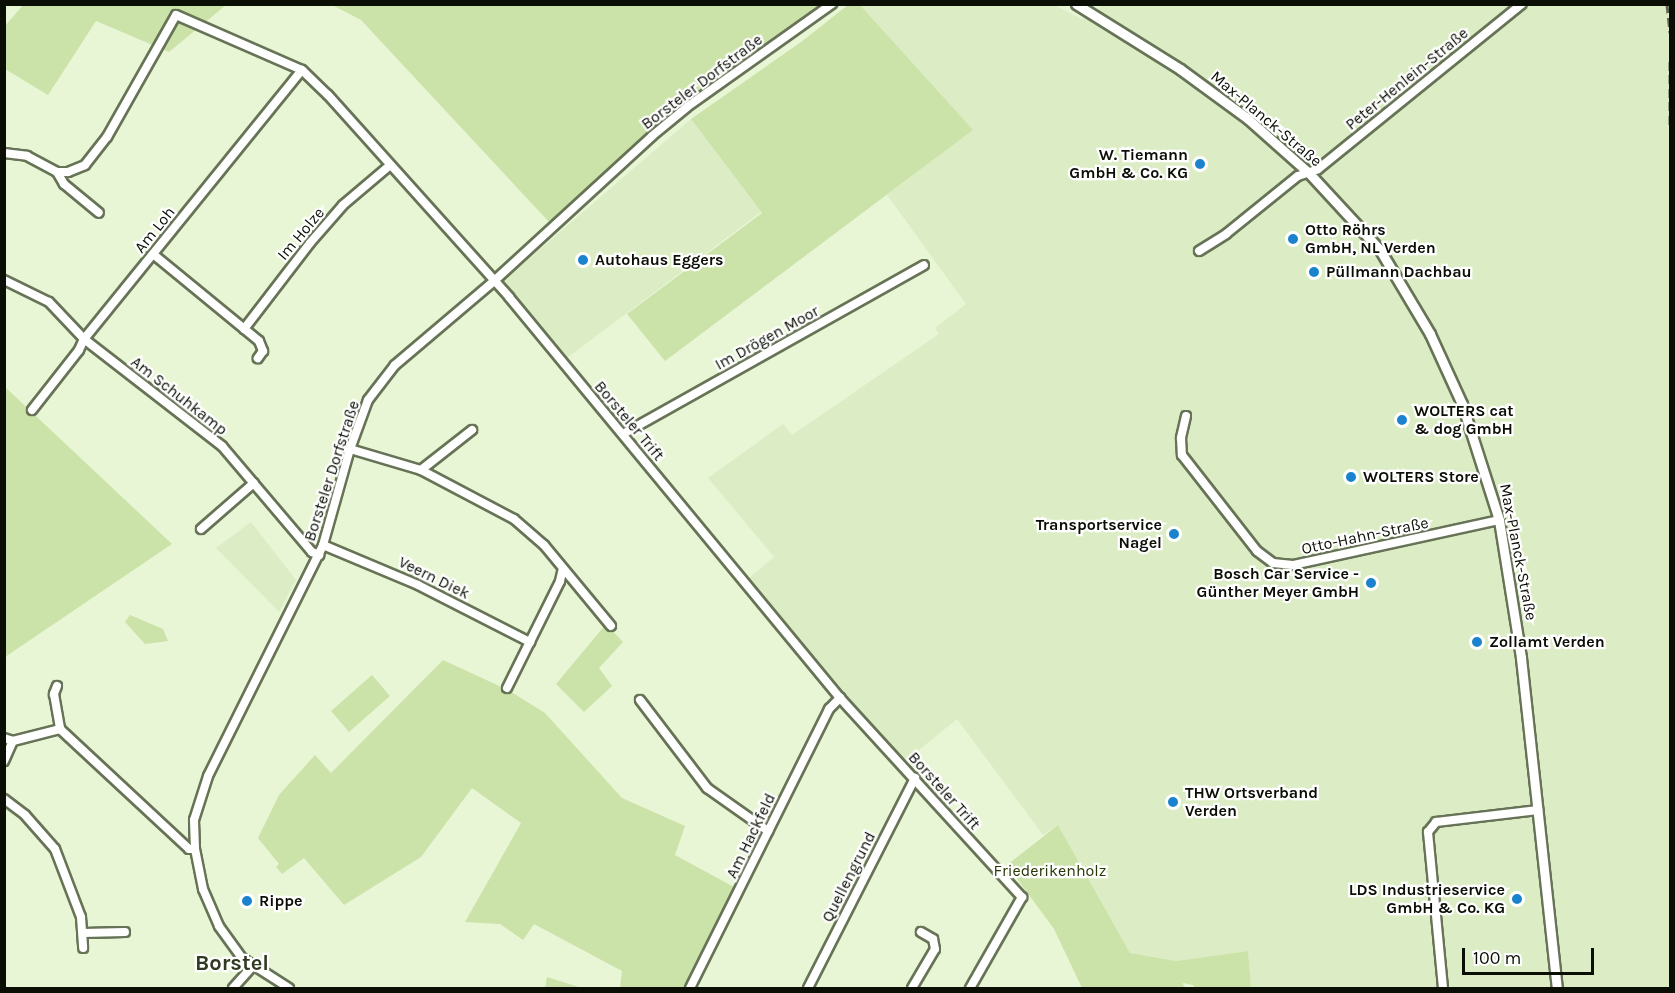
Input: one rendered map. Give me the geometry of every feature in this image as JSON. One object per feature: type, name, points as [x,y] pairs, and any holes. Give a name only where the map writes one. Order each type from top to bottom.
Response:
[{"type":"street","name":"Borsteler Dorfstraße","points":[[289,988],[252,967],[231,945],[215,919],[203,889],[195,849],[195,820],[208,776],[319,555],[350,449],[368,400],[385,376],[494,281],[687,106],[832,4]]},
{"type":"street","name":"Max-Planck-Straße","points":[[1076,4],[1180,69],[1248,119],[1308,172],[1380,250],[1408,294],[1462,404],[1499,520],[1516,617],[1557,988]]},
{"type":"street","name":"Peter-Henlein-Straße","points":[[1199,251],[1226,234],[1298,177],[1318,169],[1522,4]]},
{"type":"street","name":"Borsteler Trift","points":[[57,172],[68,172],[85,165],[107,137],[176,15],[302,70],[328,95],[494,281],[840,698],[1022,897],[970,988]]},
{"type":"street","name":"Am Loh","points":[[32,410],[79,350],[84,339],[302,70]]},
{"type":"street","points":[[4,153],[27,156],[57,172],[64,184],[99,213]]},
{"type":"street","name":"Im Holze","points":[[244,329],[310,243],[343,205],[389,166]]},
{"type":"street","points":[[153,254],[259,340],[263,351],[258,358]]},
{"type":"street","name":"Im Drögen Moor","points":[[623,434],[924,265]]},
{"type":"street","name":"Am Schuhkamp","points":[[4,280],[49,302],[84,339],[222,446],[312,552],[319,555]]},
{"type":"street","name":"Otto-Hahn-Straße","points":[[1186,416],[1180,438],[1182,455],[1257,550],[1273,562],[1293,565],[1499,520]]},
{"type":"street","points":[[421,470],[472,430]]},
{"type":"street","points":[[350,449],[421,470],[482,500],[514,519],[544,545],[612,626]]},
{"type":"street","points":[[201,529],[254,483]]},
{"type":"street","name":"Veern Diek","points":[[323,545],[398,575],[530,642]]},
{"type":"street","points":[[507,688],[560,581],[563,568]]},
{"type":"street","points":[[57,686],[54,694],[60,729],[189,849],[195,849]]},
{"type":"street","name":"Am Hackfeld","points":[[692,988],[828,709],[840,698]]},
{"type":"street","points":[[640,700],[707,788],[768,831]]},
{"type":"street","points":[[4,738],[13,741],[60,729]]},
{"type":"street","points":[[4,761],[13,741]]},
{"type":"street","name":"Quellengrund","points":[[808,988],[915,778]]},
{"type":"street","points":[[4,799],[25,815],[55,849],[81,917],[83,948]]},
{"type":"street","points":[[1443,988],[1428,832],[1436,822],[1538,810]]},
{"type":"street","points":[[83,933],[125,932]]},
{"type":"street","points":[[912,988],[935,949],[933,939],[921,932]]},
{"type":"street","points":[[234,988],[252,967]]},
{"type":"shaded area","points":[[1105,4],[1670,5],[1670,988],[1247,988],[1251,987],[1248,951],[1176,961],[1130,953],[1058,825],[1043,835],[957,719],[903,763],[749,578],[774,557],[708,478],[783,424],[792,435],[939,334],[935,328],[966,304],[887,195],[972,130],[860,5],[1054,5],[1082,19]]},
{"type":"shaded area","points":[[691,119],[761,212],[567,358],[503,281]]},
{"type":"shaded area","points":[[251,522],[296,580],[279,612],[216,548]]},
{"type":"green space","points":[[23,5],[226,5],[169,52],[96,21],[48,95],[5,69],[5,26]]},
{"type":"green space","points":[[332,5],[820,5],[687,103],[550,223],[361,20]]},
{"type":"green space","points":[[848,5],[860,5],[973,130],[665,361],[627,314],[762,213],[691,119],[801,42]]},
{"type":"green space","points":[[4,386],[172,544],[5,657],[4,657]]},
{"type":"green space","points":[[130,615],[163,629],[168,641],[145,644],[125,622]]},
{"type":"green space","points":[[606,624],[623,642],[599,668],[612,686],[584,712],[556,684]]},
{"type":"green space","points":[[443,660],[508,690],[545,713],[622,798],[685,826],[675,855],[734,887],[683,988],[620,988],[622,971],[534,924],[523,940],[500,924],[465,922],[521,823],[472,788],[421,857],[344,905],[304,858],[282,874],[276,867],[279,864],[258,838],[279,795],[315,755],[331,773]]},
{"type":"green space","points":[[372,675],[390,696],[349,732],[331,711]]},
{"type":"green space","name":"Friederikenholz","points":[[1058,825],[1130,953],[1176,961],[1248,951],[1251,987],[1195,988],[1193,985],[1183,983],[1184,988],[1082,988],[1054,929],[1007,865]]},
{"type":"green space","points":[[547,977],[582,988],[545,988]]},
{"type":"railway","points":[[1667,4],[1670,33]]},
{"type":"railway","points":[[1670,61],[1670,126]]},
{"type":"place","name":"W. Tiemann GmbH & Co. KG","points":[[1200,164]]},
{"type":"place","name":"Otto Röhrs GmbH, NL Verden","points":[[1293,239]]},
{"type":"place","name":"Autohaus Eggers","points":[[583,260]]},
{"type":"place","name":"Püllmann Dachbau","points":[[1314,272]]},
{"type":"place","name":"WOLTERS cat & dog GmbH","points":[[1402,420]]},
{"type":"place","name":"WOLTERS Store","points":[[1351,477]]},
{"type":"place","name":"Transportservice Nagel","points":[[1174,534]]},
{"type":"place","name":"Bosch Car Service - Günther Meyer GmbH","points":[[1371,583]]},
{"type":"place","name":"Zollamt Verden","points":[[1477,642]]},
{"type":"place","name":"THW Ortsverband Verden","points":[[1173,802]]},
{"type":"place","name":"LDS Industrieservice GmbH & Co. KG","points":[[1517,899]]},
{"type":"place","name":"Rippe","points":[[247,901]]},
{"type":"district","name":"Borstel","points":[[232,964]]}]
